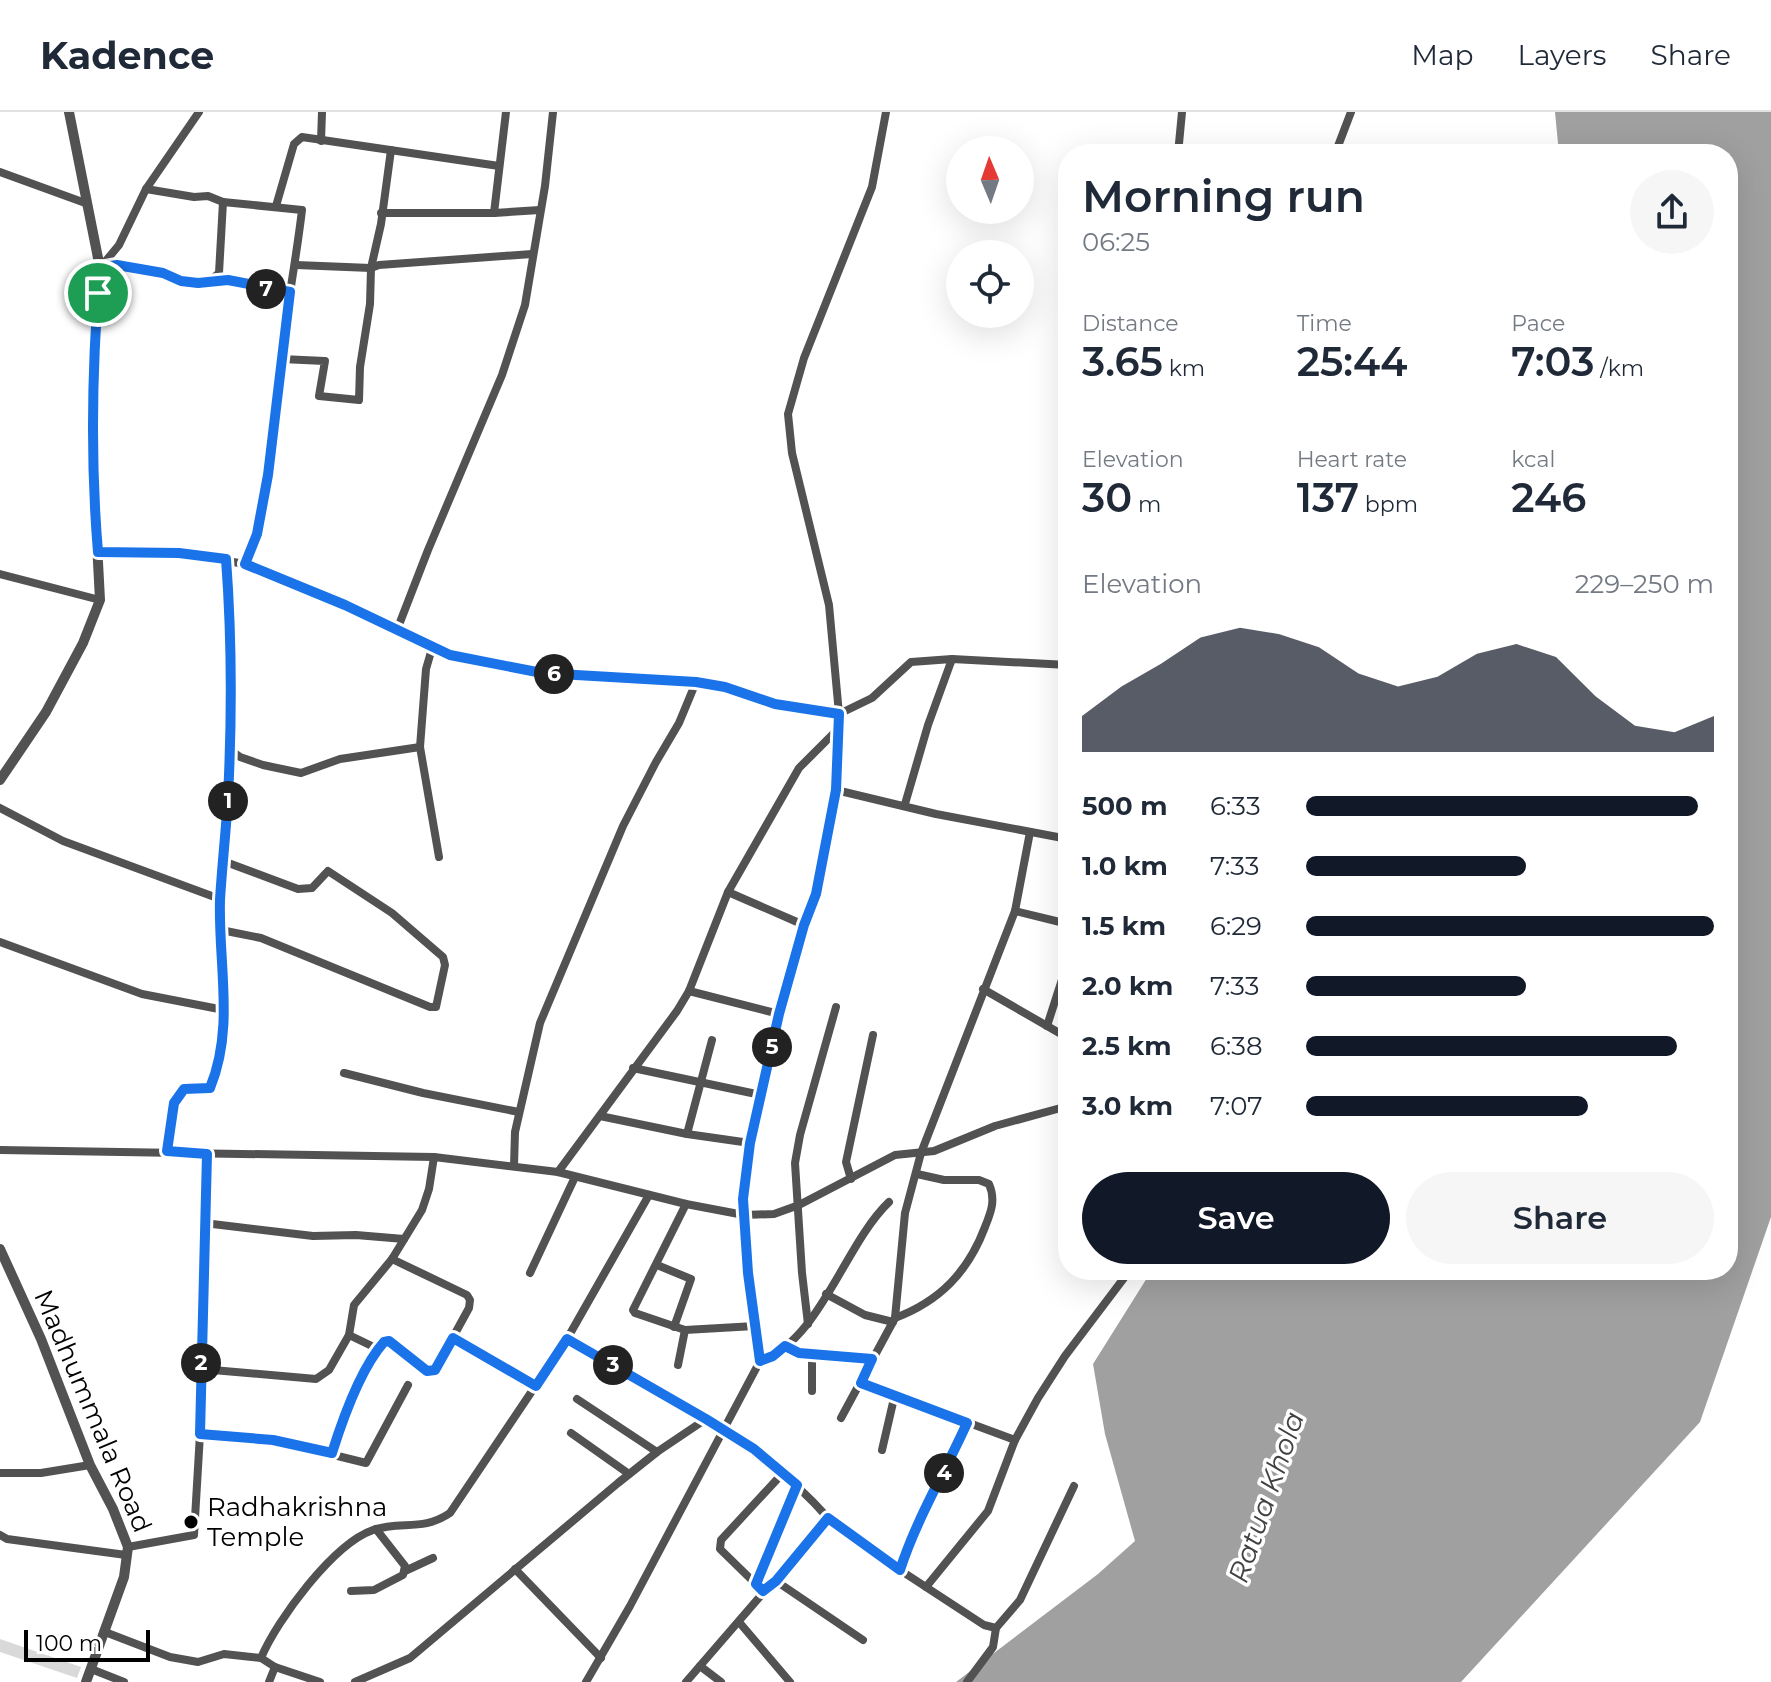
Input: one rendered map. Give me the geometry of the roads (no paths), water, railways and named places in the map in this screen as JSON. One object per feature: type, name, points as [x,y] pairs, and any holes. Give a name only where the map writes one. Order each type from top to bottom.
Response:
[{"type":"street","points":[[0,780],[46,712],[83,643],[100,600],[91,429],[100,268],[69,112]]},
{"type":"street","points":[[100,268],[119,245],[146,189],[199,112]]},
{"type":"street","points":[[321,141],[322,112]]},
{"type":"street","points":[[494,213],[506,112]]},
{"type":"street","points":[[586,1682],[760,1361],[748,1273],[743,1199],[750,1143],[779,1014],[816,894],[836,790],[839,728],[829,605],[792,453],[788,414],[804,358],[872,187],[886,112]]},
{"type":"street","points":[[1179,144],[1182,112]]},
{"type":"street","points":[[1339,144],[1351,112]]},
{"type":"street","points":[[397,630],[502,375],[525,305],[552,114]]},
{"type":"street","points":[[276,206],[294,144],[302,137],[499,166]]},
{"type":"street","points":[[281,359],[325,361],[319,396],[359,400],[371,268],[391,150]]},
{"type":"street","points":[[0,172],[88,204]]},
{"type":"street","points":[[146,189],[194,197],[208,196],[223,202],[302,210],[268,475],[257,534],[245,564]]},
{"type":"street","points":[[207,283],[219,273],[223,202]]},
{"type":"street","points":[[381,213],[540,210]]},
{"type":"street","points":[[296,265],[371,268],[452,258],[532,254]]},
{"type":"street","points":[[100,268],[117,265],[163,273],[181,281],[207,283],[228,280],[290,292]]},
{"type":"street","points":[[98,552],[179,553],[245,564],[345,605],[450,655],[542,673],[696,682],[725,687],[775,704],[839,714],[872,698],[911,662],[952,659],[1058,664]]},
{"type":"street","points":[[167,1151],[174,1103],[184,1089],[210,1088],[218,1068],[224,1010],[220,899],[229,749],[231,620],[226,559]]},
{"type":"street","points":[[0,574],[100,600]]},
{"type":"street","points":[[433,645],[426,669],[420,747],[439,857]]},
{"type":"street","points":[[905,804],[928,725],[952,659]]},
{"type":"street","points":[[514,1166],[519,1112],[540,1023],[623,826],[679,723],[696,682]]},
{"type":"street","points":[[558,1172],[689,991],[728,892],[799,768],[839,728]]},
{"type":"street","points":[[229,749],[240,757],[263,765],[301,773],[340,759],[420,747]]},
{"type":"street","points":[[836,790],[905,804],[936,814],[1058,837]]},
{"type":"street","points":[[0,808],[63,841],[220,899]]},
{"type":"street","points":[[841,1418],[894,1320],[903,1224],[921,1153],[1015,911],[1030,832]]},
{"type":"street","points":[[221,930],[261,938],[436,1007],[445,965],[443,957],[392,913],[328,871],[312,888],[298,889],[223,861]]},
{"type":"street","points":[[728,892],[804,925]]},
{"type":"street","points":[[1015,911],[1058,922]]},
{"type":"street","points":[[0,942],[72,971],[142,994],[224,1010]]},
{"type":"street","points":[[983,989],[1058,1032]]},
{"type":"street","points":[[689,991],[779,1014]]},
{"type":"street","points":[[1047,1026],[1058,992]]},
{"type":"street","points":[[808,1324],[795,1163],[836,1007]]},
{"type":"street","points":[[851,1179],[846,1162],[873,1035]]},
{"type":"street","points":[[687,1134],[712,1040]]},
{"type":"street","points":[[633,1068],[761,1095]]},
{"type":"street","points":[[344,1073],[411,1091],[519,1112]]},
{"type":"street","points":[[0,1150],[434,1157],[558,1172],[744,1215],[774,1214],[799,1205],[895,1155],[921,1153],[995,1126],[1058,1109]]},
{"type":"street","points":[[600,1116],[750,1143]]},
{"type":"street","points":[[0,1535],[7,1539],[127,1551],[194,1535],[200,1434],[207,1154]]},
{"type":"street","points":[[201,1369],[316,1379],[329,1370],[349,1335],[354,1305],[392,1259],[422,1210],[434,1157]]},
{"type":"street","points":[[826,1294],[865,1315],[894,1320],[917,1310],[945,1290],[964,1270],[980,1241],[993,1205],[989,1184],[979,1180],[944,1180],[917,1174]]},
{"type":"street","points":[[530,1273],[575,1177]]},
{"type":"street","points":[[261,1658],[270,1637],[290,1607],[326,1566],[360,1536],[376,1529],[436,1522],[450,1513],[567,1339],[649,1195]]},
{"type":"street","points":[[760,1361],[773,1356],[808,1324],[861,1238],[889,1202]]},
{"type":"street","points":[[686,1204],[633,1310],[685,1330],[755,1326]]},
{"type":"street","points":[[204,1223],[313,1236],[356,1235],[404,1239]]},
{"type":"street","name":"Madhummala Road","points":[[0,1249],[41,1339],[90,1465],[113,1509],[127,1551],[124,1577],[86,1682]]},
{"type":"street","points":[[332,1453],[343,1419],[384,1342],[389,1341],[427,1371],[435,1370],[469,1308],[467,1295],[392,1259]]},
{"type":"street","points":[[657,1265],[691,1279],[674,1327]]},
{"type":"street","points":[[926,1587],[988,1511],[1015,1440],[1038,1398],[1065,1356],[1125,1280]]},
{"type":"street","points":[[678,1365],[685,1330]]},
{"type":"street","points":[[349,1335],[378,1349]]},
{"type":"street","points":[[453,1338],[536,1386]]},
{"type":"street","points":[[567,1339],[754,1449],[797,1485],[828,1518],[900,1570],[984,1625],[996,1628]]},
{"type":"street","points":[[785,1346],[799,1353],[872,1359]]},
{"type":"street","points":[[812,1354],[812,1391]]},
{"type":"street","points":[[861,1383],[1015,1440]]},
{"type":"street","points":[[200,1434],[273,1440],[366,1463],[408,1385]]},
{"type":"street","points":[[882,1450],[895,1394]]},
{"type":"street","points":[[577,1399],[657,1452]]},
{"type":"street","points":[[355,1682],[410,1658],[629,1474],[706,1419]]},
{"type":"street","points":[[900,1570],[916,1526],[967,1423]]},
{"type":"street","points":[[571,1433],[629,1474]]},
{"type":"street","points":[[0,1473],[41,1473],[90,1465]]},
{"type":"street","points":[[763,1591],[720,1549],[721,1540],[782,1474]]},
{"type":"street","points":[[756,1584],[797,1485]]},
{"type":"street","points":[[967,1682],[993,1647],[996,1628],[1020,1600],[1074,1486]]},
{"type":"street","points":[[686,1682],[828,1518]]},
{"type":"street","points":[[376,1529],[405,1566],[405,1571]]},
{"type":"street","points":[[351,1591],[374,1590],[433,1558]]},
{"type":"street","points":[[515,1569],[601,1658]]},
{"type":"street","points":[[776,1581],[863,1640]]},
{"type":"street","points":[[739,1622],[790,1682]]},
{"type":"street","points":[[105,1632],[170,1657],[198,1662],[224,1654],[261,1658],[275,1667],[316,1681]]},
{"type":"street","points":[[700,1666],[721,1682]]},
{"type":"street","points":[[269,1682],[275,1667]]},
{"type":"street","points":[[91,1669],[124,1682]]},
{"type":"water","name":"Ratua Khola","points":[[1555,112],[1771,112],[1771,1217],[1700,1422],[1461,1682],[956,1682],[1098,1574],[1135,1541],[1105,1434],[1093,1364],[1146,1280],[1738,1280],[1738,144],[1558,144]]},
{"type":"place","name":"Radhakrishna Temple","points":[[191,1522]]}]
